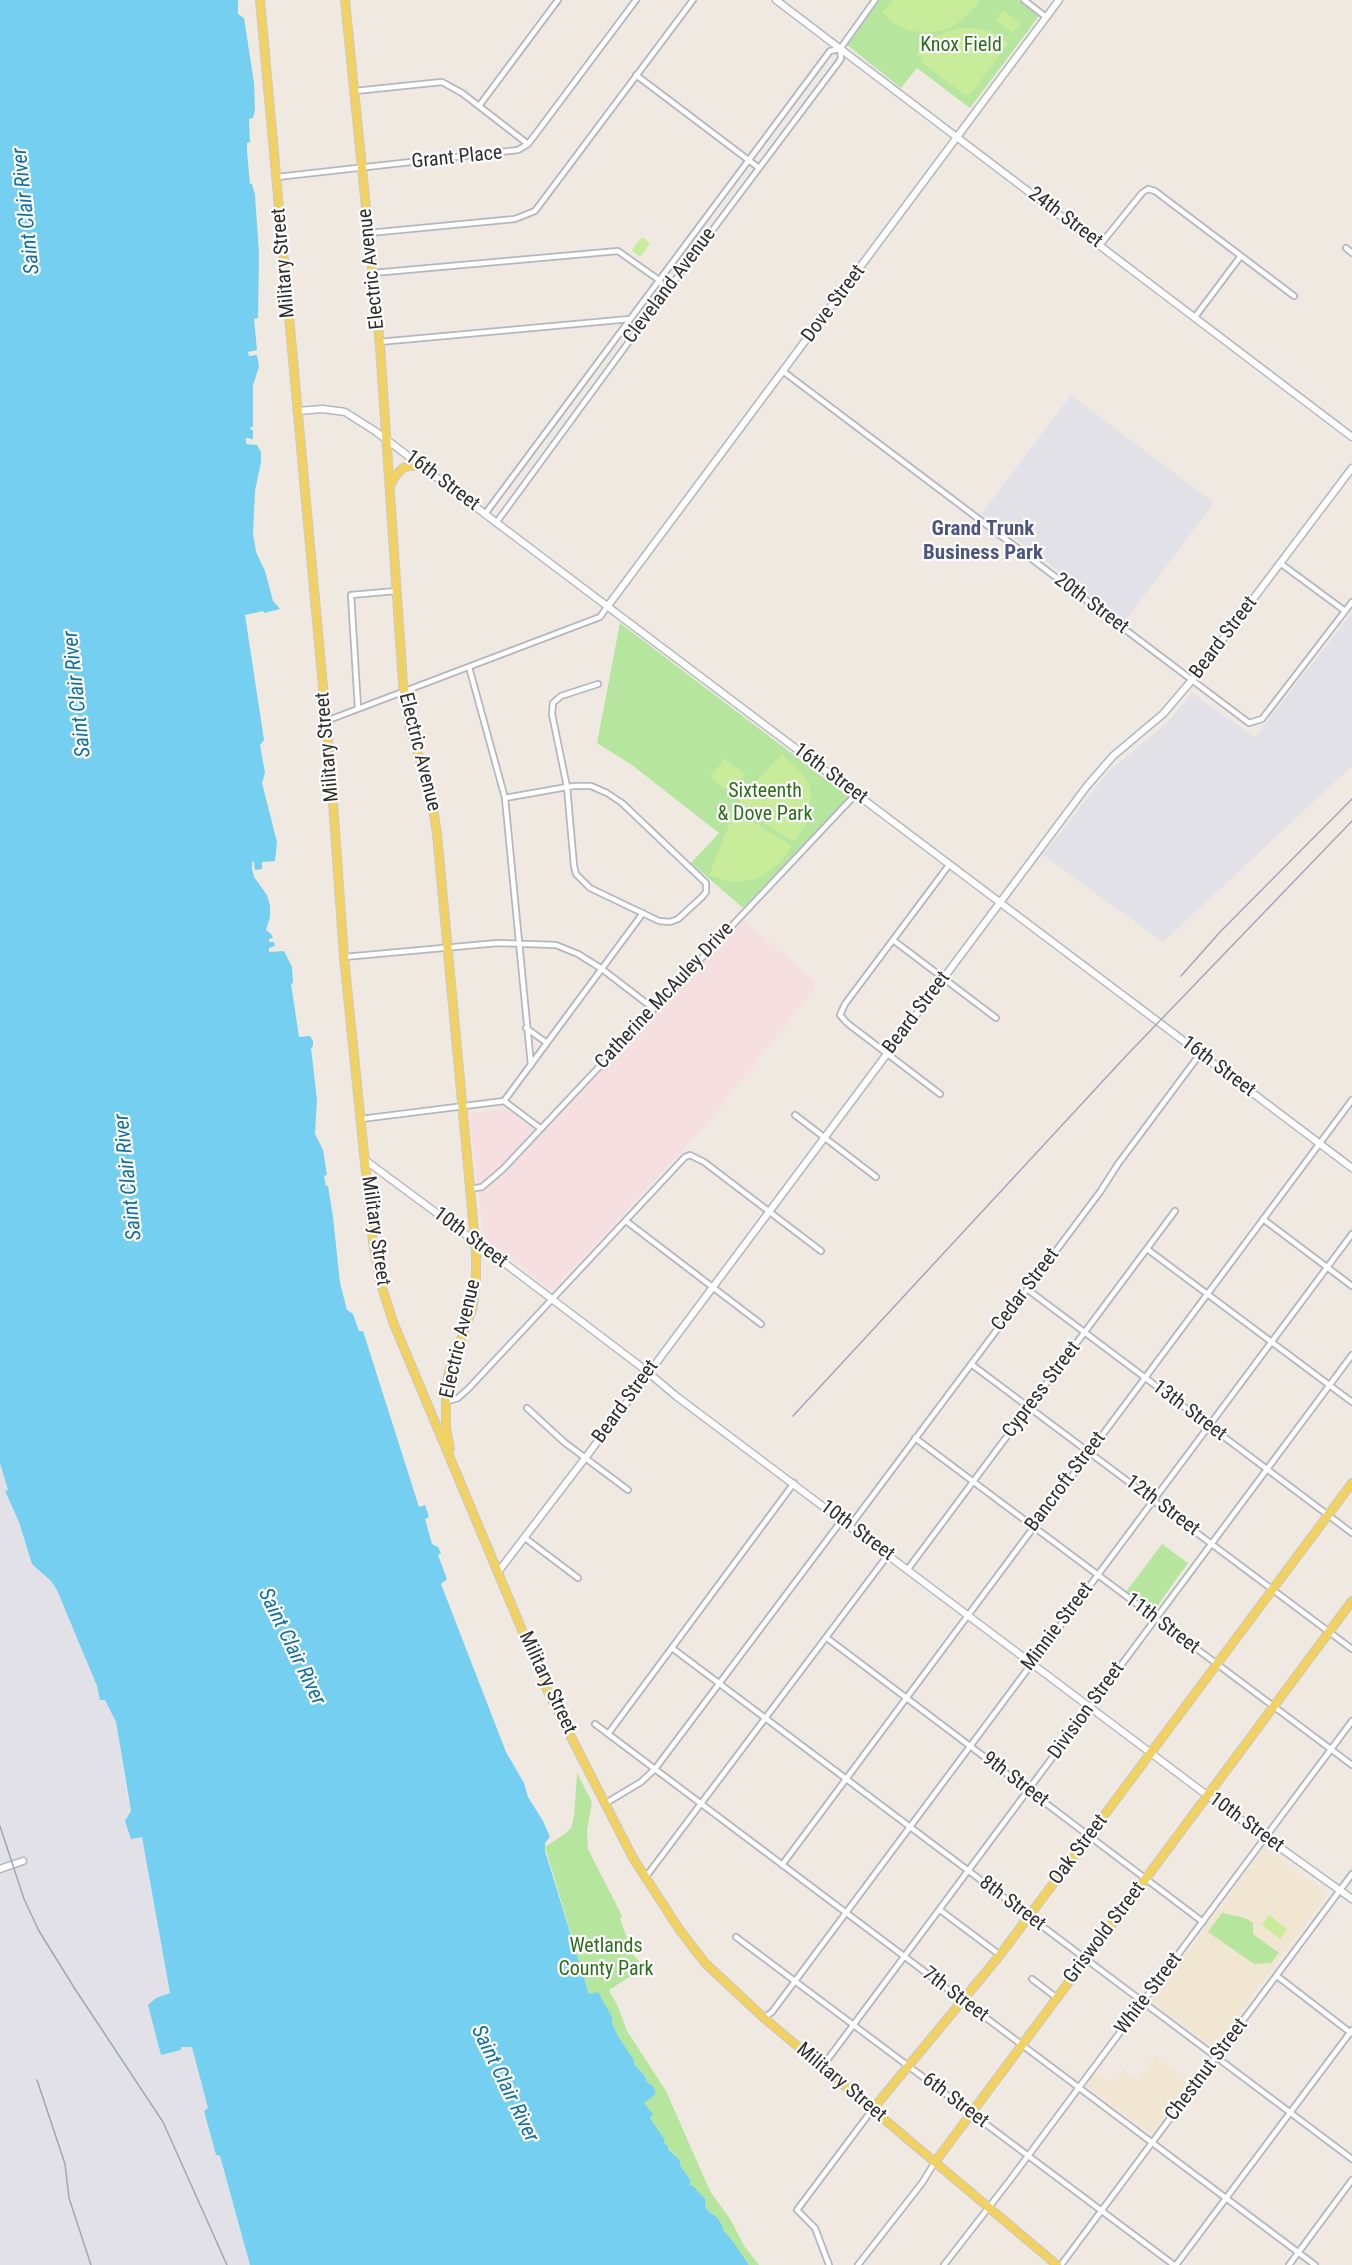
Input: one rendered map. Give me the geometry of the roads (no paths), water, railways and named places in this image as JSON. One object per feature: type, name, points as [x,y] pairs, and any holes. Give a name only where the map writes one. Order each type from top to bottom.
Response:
[{"type":"main road","name":"Military Street","points":[[260,0],[326,721],[344,957],[373,1242],[380,1281],[393,1322],[424,1401],[453,1463],[548,1692],[645,1878],[679,1929],[705,1963],[764,2018],[1057,2265]]},
{"type":"main road","name":"Electric Avenue","points":[[345,0],[379,342],[404,691],[410,728],[434,809],[475,1242],[476,1282],[473,1303],[449,1371],[445,1404],[446,1428],[453,1463]]},
{"type":"main road","points":[[389,487],[403,468],[424,466]]},
{"type":"main road","points":[[424,1401],[435,1407],[445,1404]]},
{"type":"main road","name":"Oak Street","points":[[873,2110],[1000,1955],[1352,1484]]},
{"type":"main road","name":"Griswold Street","points":[[935,2162],[1352,1601]]},
{"type":"street","points":[[479,106],[558,0]]},
{"type":"street","name":"Grant Place","points":[[277,177],[511,152],[528,144],[636,0]]},
{"type":"street","points":[[369,233],[521,218],[535,211],[693,0]]},
{"type":"street","name":"24th Street","points":[[776,0],[1352,437]]},
{"type":"street","name":"Cleveland Avenue","points":[[496,523],[841,59],[840,49],[875,0]]},
{"type":"street","points":[[1024,0],[1046,17]]},
{"type":"street","name":"Dove Street","points":[[607,607],[1059,0]]},
{"type":"street","name":"Cleveland Avenue","points":[[485,514],[830,51],[840,49]]},
{"type":"street","points":[[636,75],[759,168]]},
{"type":"street","points":[[355,91],[442,82],[452,86],[528,144]]},
{"type":"street","points":[[1101,245],[1137,198],[1148,189],[1158,192],[1240,257],[1294,296]]},
{"type":"street","points":[[1346,248],[1352,253]]},
{"type":"street","points":[[373,273],[618,251],[659,280],[666,292]]},
{"type":"street","points":[[1195,317],[1240,257]]},
{"type":"street","points":[[379,342],[630,319]]},
{"type":"street","name":"20th Street","points":[[783,372],[1249,723],[1262,719],[1345,611]]},
{"type":"street","name":"16th Street","points":[[297,411],[323,409],[345,412],[424,466],[607,607],[1352,1168]]},
{"type":"street","name":"Beard Street","points":[[498,1572],[999,902],[1103,767],[1163,714],[1192,680],[1352,468]]},
{"type":"street","points":[[1280,563],[1345,611],[1352,602]]},
{"type":"street","points":[[358,708],[351,595],[396,591]]},
{"type":"street","points":[[326,721],[600,617],[607,607]]},
{"type":"street","points":[[469,667],[505,798],[531,1065]]},
{"type":"street","points":[[505,798],[567,787],[591,786],[615,797],[700,877],[707,887],[702,897],[686,913],[673,921],[659,921],[590,888],[579,879],[574,866],[567,787],[552,714],[553,703],[561,696],[598,684]]},
{"type":"street","name":"Catherine McAuley Drive","points":[[469,1189],[482,1187],[503,1168],[856,794]]},
{"type":"street","points":[[940,1094],[842,1019],[841,1012],[949,865]]},
{"type":"street","points":[[361,1119],[463,1108],[504,1101],[643,913]]},
{"type":"street","points":[[893,940],[996,1018]]},
{"type":"street","points":[[344,957],[498,943],[556,945],[578,954],[602,969],[654,1009]]},
{"type":"street","points":[[526,1028],[547,1043]]},
{"type":"street","name":"Cedar Street","points":[[850,1526],[1200,1054]]},
{"type":"street","name":"Bancroft Street","points":[[782,1865],[1352,1100]]},
{"type":"street","points":[[504,1101],[540,1128]]},
{"type":"street","points":[[795,1115],[876,1177]]},
{"type":"street","points":[[445,1404],[462,1395],[679,1162],[690,1155],[704,1162],[821,1251]]},
{"type":"street","name":"10th Street","points":[[365,1160],[1208,1796],[1352,1899]]},
{"type":"street","name":"Cypress Street","points":[[908,1569],[1175,1212]]},
{"type":"street","points":[[1263,1219],[1352,1286]]},
{"type":"street","points":[[626,1221],[761,1324]]},
{"type":"street","name":"Minnie Street","points":[[764,2018],[795,1981],[1352,1234]]},
{"type":"street","points":[[1147,1249],[1352,1402]]},
{"type":"street","name":"13th Street","points":[[1027,1289],[1352,1533]]},
{"type":"street","name":"Division Street","points":[[822,2067],[1352,1355]]},
{"type":"street","name":"12th Street","points":[[971,1364],[1352,1649]]},
{"type":"street","points":[[527,1408],[585,1458],[628,1490]]},
{"type":"street","name":"11th Street","points":[[915,1438],[1352,1765]]},
{"type":"street","points":[[608,1734],[794,1483]]},
{"type":"street","points":[[606,1803],[641,1782],[655,1769],[842,1520]]},
{"type":"street","points":[[525,1538],[578,1578]]},
{"type":"street","points":[[645,1878],[888,1555]]},
{"type":"street","name":"9th Street","points":[[827,1638],[1203,1922]]},
{"type":"street","name":"8th Street","points":[[672,1648],[1352,2159]]},
{"type":"street","name":"White Street","points":[[944,2265],[1352,1721]]},
{"type":"street","name":"7th Street","points":[[595,1724],[1316,2265]]},
{"type":"street","points":[[0,1869],[23,1861]]},
{"type":"street","name":"Chestnut Street","points":[[1061,2265],[1352,1874]]},
{"type":"street","points":[[940,1910],[1000,1955]]},
{"type":"street","name":"6th Street","points":[[736,1937],[1175,2265]]},
{"type":"street","points":[[1175,2265],[1351,2032],[1277,1976]]},
{"type":"street","points":[[1032,1979],[1057,1998]]},
{"type":"street","name":"Oak Street","points":[[829,2265],[815,2228],[797,2210],[873,2110]]},
{"type":"street","name":"Griswold Street","points":[[858,2265],[922,2183],[935,2162]]},
{"type":"street","points":[[1289,2265],[1352,2180]]},
{"type":"water","name":"Saint Clair River","points":[[0,0],[238,0],[238,14],[244,18],[254,83],[255,109],[253,118],[249,119],[250,142],[247,143],[247,152],[250,184],[252,184],[255,195],[259,254],[258,318],[254,319],[257,350],[248,352],[249,356],[257,355],[259,367],[253,385],[253,427],[250,427],[253,430],[253,439],[246,438],[246,444],[257,445],[261,452],[255,491],[253,534],[256,552],[265,571],[273,601],[280,609],[245,615],[264,740],[260,745],[265,773],[262,783],[277,842],[275,861],[262,862],[262,869],[255,870],[254,862],[252,862],[252,869],[254,877],[267,895],[270,906],[270,917],[266,930],[273,938],[269,939],[269,942],[274,942],[275,946],[269,948],[269,952],[284,951],[292,967],[293,983],[291,984],[299,1037],[310,1036],[313,1041],[311,1048],[317,1100],[315,1134],[323,1150],[327,1175],[324,1176],[333,1217],[340,1283],[347,1310],[353,1314],[359,1331],[363,1331],[419,1507],[425,1505],[429,1517],[425,1519],[432,1544],[438,1547],[441,1553],[438,1555],[447,1579],[441,1584],[506,1752],[550,1837],[545,1843],[545,1851],[589,1994],[598,1992],[634,2064],[645,2076],[647,2082],[653,2086],[656,2094],[644,2103],[653,2114],[650,2118],[665,2140],[664,2144],[680,2160],[680,2165],[691,2181],[689,2186],[692,2185],[706,2200],[705,2207],[716,2216],[723,2230],[749,2265],[250,2265],[220,2156],[216,2155],[204,2111],[208,2108],[192,2047],[181,2047],[181,2050],[161,2055],[148,2005],[156,1998],[170,1993],[142,1837],[131,1839],[125,1821],[131,1811],[116,1722],[105,1700],[100,1700],[97,1686],[57,1590],[51,1581],[32,1564],[19,1522],[5,1491],[8,1490],[0,1463]]},
{"type":"railway","points":[[1181,976],[1220,932],[1352,799]]},
{"type":"railway","points":[[793,1416],[1126,1056],[1352,821]]},
{"type":"railway","points":[[0,1826],[24,1899],[39,1931],[163,2122],[227,2265]]},
{"type":"railway","points":[[37,2080],[65,2164],[69,2198],[91,2265]]},
{"type":"district","name":"Grand Trunk Business Park","points":[[983,542]]},
{"type":"park label","name":"Knox Field","points":[[961,46]]},
{"type":"park label","name":"Sixteenth & Dove Park","points":[[765,804]]},
{"type":"park label","name":"Wetlands County Park","points":[[606,1958]]}]
